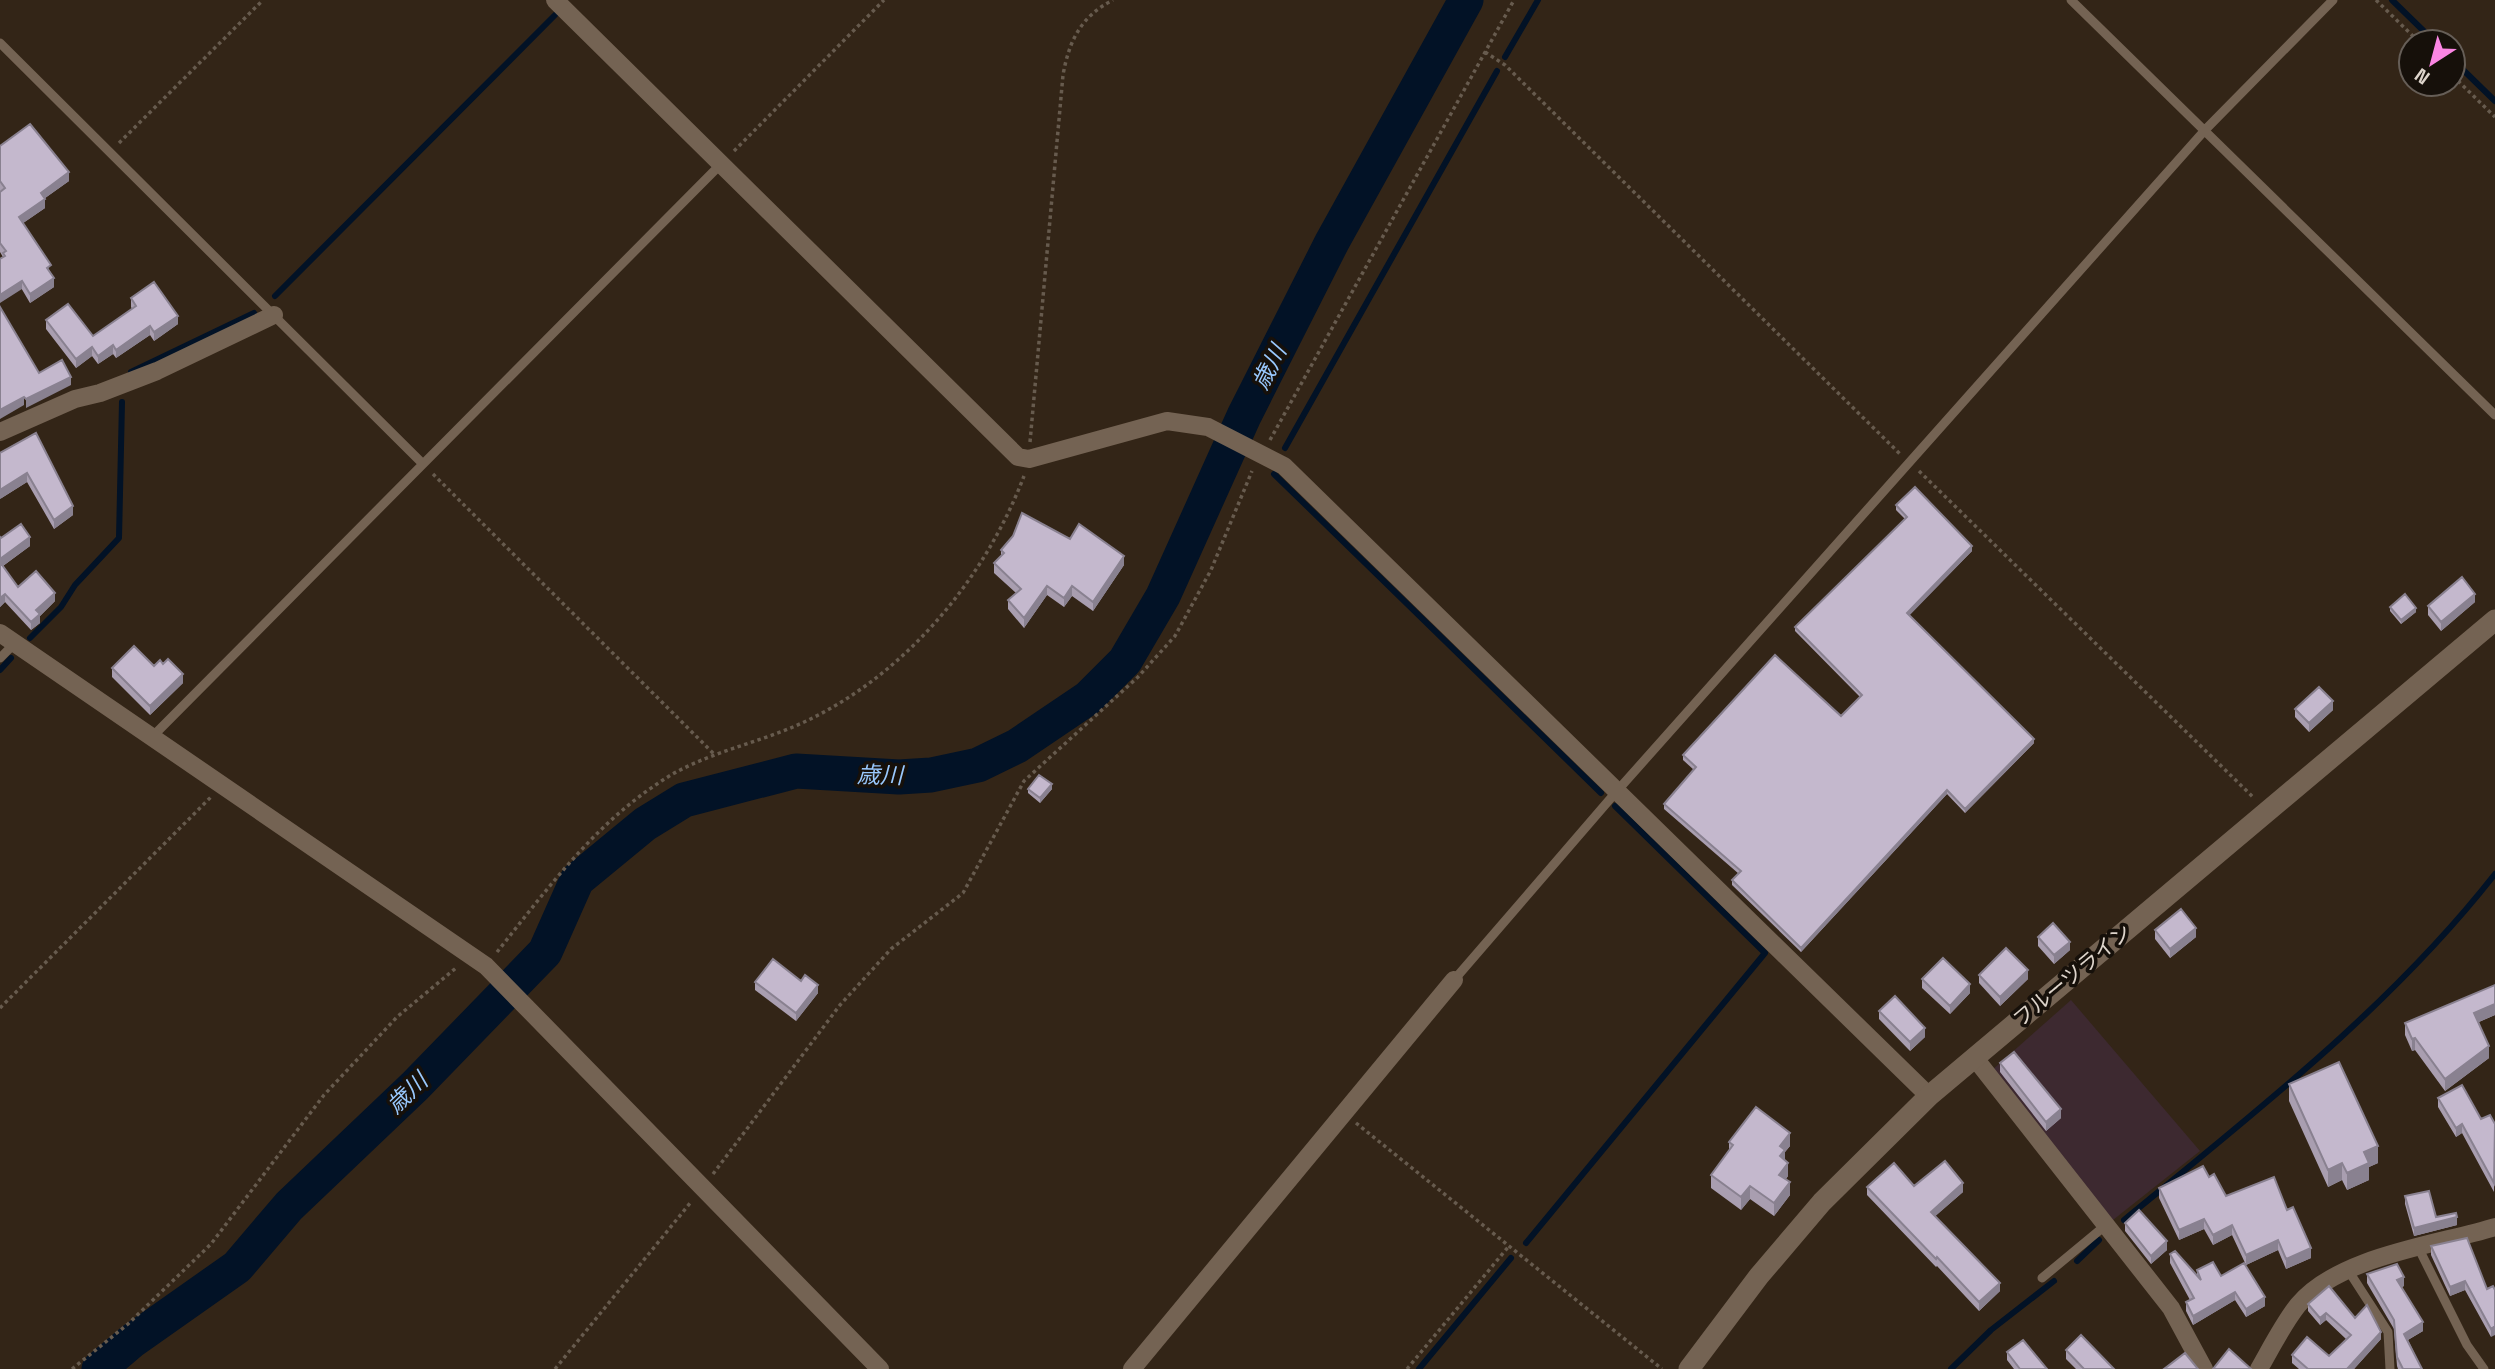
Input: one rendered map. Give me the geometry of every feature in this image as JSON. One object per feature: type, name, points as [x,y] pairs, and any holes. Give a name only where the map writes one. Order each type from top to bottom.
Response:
[{"type":"street","points":[[555,0],[1018,457],[1029,460],[1167,421],[1208,428],[1263,453],[1284,466],[1929,1096]]},
{"type":"street","points":[[0,432],[75,399],[100,393],[157,371],[274,315]]},
{"type":"street","name":"フルーツライン","points":[[1689,1369],[1759,1276],[1822,1202],[1929,1096],[2495,620]]},
{"type":"street","points":[[6,639],[223,784],[484,965],[880,1369]]},
{"type":"street","points":[[1132,1369],[1454,980]]},
{"type":"street","points":[[1974,1057],[2171,1308],[2204,1369]]},
{"type":"street","points":[[2259,1369],[2297,1306],[2328,1279],[2348,1270],[2495,1227]]},
{"type":"lane","points":[[2071,0],[2495,415]]},
{"type":"lane","points":[[1454,980],[1617,791],[2205,130],[2333,0]]},
{"type":"lane","points":[[0,43],[423,464]]},
{"type":"lane","points":[[152,737],[720,165]]},
{"type":"lane","points":[[0,658],[6,639]]},
{"type":"lane","points":[[2042,1278],[2106,1225]]},
{"type":"lane","points":[[2419,1249],[2467,1345],[2484,1369]]},
{"type":"lane","points":[[2348,1270],[2388,1332],[2390,1369]]},
{"type":"path","points":[[110,152],[263,0]]},
{"type":"path","points":[[720,165],[884,0]]},
{"type":"path","points":[[72,1369],[128,1324],[211,1244],[324,1095],[397,1017],[484,965],[583,848],[614,818],[657,783],[714,754],[818,716],[849,699],[906,652],[956,598],[975,571],[1023,480],[1029,460],[1063,75],[1069,44],[1080,26],[1113,0]]},
{"type":"path","points":[[555,1369],[704,1187],[840,1005],[891,949],[963,893],[1024,781],[1138,677],[1175,636],[1211,570],[1256,460],[1263,453],[1514,0]]},
{"type":"path","points":[[2376,0],[2405,28]]},
{"type":"path","points":[[1485,52],[1515,75],[1910,463],[2269,810]]},
{"type":"path","points":[[2467,90],[2495,117]]},
{"type":"path","points":[[423,464],[714,754]]},
{"type":"path","points":[[0,1008],[223,784]]},
{"type":"path","points":[[1344,1113],[1662,1369]]},
{"type":"path","points":[[1407,1369],[1509,1246]]},
{"type":"shaded area","points":[[2071,1000],[2200,1151],[2113,1220],[1991,1071]]},
{"type":"building","points":[[30,124],[69,172],[41,193],[45,199],[19,217],[51,265],[47,268],[54,278],[30,294],[22,281],[0,295],[0,259],[5,256],[3,253],[6,251],[0,243],[0,192],[5,188],[0,181],[0,146]]},
{"type":"building","points":[[154,282],[178,316],[154,332],[150,326],[116,350],[113,345],[98,356],[92,347],[76,359],[46,320],[68,304],[93,336],[136,306],[131,298]]},
{"type":"building","points":[[0,307],[39,373],[62,360],[71,377],[0,410]]},
{"type":"building","points":[[36,433],[73,506],[54,520],[27,473],[0,490],[0,453]]},
{"type":"building","points":[[1915,487],[1972,546],[1907,613],[2034,739],[1965,809],[1947,790],[1801,948],[1732,880],[1741,871],[1664,804],[1696,767],[1683,755],[1775,655],[1841,716],[1862,695],[1795,627],[1907,517],[1896,505]]},
{"type":"building","points":[[1022,513],[1070,539],[1079,524],[1124,556],[1093,602],[1072,586],[1064,598],[1047,586],[1024,618],[1008,600],[1021,589],[994,563],[1004,553],[1001,550],[1013,536]]},
{"type":"building","points":[[21,524],[30,537],[0,559],[0,537]]},
{"type":"building","points":[[0,562],[18,587],[36,571],[55,593],[36,610],[40,614],[31,622],[5,594],[0,598]]},
{"type":"building","points":[[2462,577],[2475,594],[2441,622],[2428,606]]},
{"type":"building","points":[[2405,594],[2416,608],[2401,620],[2390,607]]},
{"type":"building","points":[[134,646],[154,666],[160,660],[163,664],[168,659],[183,674],[150,706],[112,668]]},
{"type":"building","points":[[2319,687],[2333,701],[2309,723],[2295,709]]},
{"type":"building","points":[[1039,775],[1052,784],[1040,798],[1028,789]]},
{"type":"building","points":[[2181,909],[2196,928],[2170,949],[2155,930]]},
{"type":"building","points":[[2053,923],[2070,942],[2054,955],[2038,937]]},
{"type":"building","points":[[2006,948],[2028,970],[2000,997],[1979,975]]},
{"type":"building","points":[[1943,958],[1970,984],[1950,1006],[1922,979]]},
{"type":"building","points":[[773,959],[801,981],[805,975],[818,985],[796,1013],[755,982]]},
{"type":"building","points":[[2495,985],[2495,1004],[2474,1013],[2489,1046],[2445,1079],[2415,1038],[2412,1039],[2405,1023]]},
{"type":"building","points":[[1895,996],[1925,1028],[1910,1042],[1879,1011]]},
{"type":"building","points":[[2014,1052],[2061,1109],[2046,1122],[2000,1063]]},
{"type":"building","points":[[2339,1062],[2378,1146],[2364,1152],[2369,1163],[2347,1173],[2342,1163],[2328,1170],[2289,1084]]},
{"type":"building","points":[[2462,1085],[2481,1119],[2490,1115],[2495,1124],[2494,1183],[2462,1124],[2456,1128],[2438,1098]]},
{"type":"building","points":[[1756,1107],[1790,1133],[1780,1146],[1785,1150],[1780,1156],[1788,1163],[1779,1175],[1790,1182],[1774,1203],[1750,1186],[1741,1197],[1711,1175],[1733,1145],[1729,1142]]},
{"type":"building","points":[[1945,1161],[1963,1183],[1931,1212],[2000,1283],[1979,1302],[1867,1187],[1894,1163],[1914,1186]]},
{"type":"building","points":[[2203,1166],[2209,1177],[2214,1174],[2226,1196],[2274,1177],[2287,1210],[2293,1207],[2311,1248],[2286,1259],[2278,1240],[2246,1255],[2232,1225],[2213,1235],[2204,1219],[2179,1230],[2159,1188]]},
{"type":"building","points":[[2429,1191],[2436,1217],[2456,1213],[2457,1217],[2414,1228],[2405,1196]]},
{"type":"building","points":[[2139,1210],[2167,1241],[2151,1256],[2125,1223]]},
{"type":"building","points":[[2467,1238],[2487,1289],[2493,1286],[2495,1290],[2495,1326],[2491,1329],[2465,1281],[2450,1287],[2431,1246]]},
{"type":"building","points":[[2175,1251],[2201,1280],[2197,1270],[2213,1262],[2221,1276],[2244,1263],[2265,1297],[2246,1309],[2235,1292],[2193,1316],[2186,1302],[2194,1298],[2170,1254]]},
{"type":"building","points":[[2397,1264],[2404,1277],[2397,1280],[2423,1322],[2404,1334],[2422,1369],[2403,1369],[2397,1357],[2394,1320],[2367,1274]]},
{"type":"building","points":[[2329,1286],[2355,1318],[2367,1305],[2381,1332],[2347,1369],[2308,1369],[2292,1355],[2307,1337],[2329,1356],[2351,1335],[2326,1313],[2320,1318],[2308,1304]]},
{"type":"building","points":[[2081,1335],[2114,1369],[2084,1369],[2066,1350]]},
{"type":"building","points":[[2023,1340],[2047,1369],[2020,1369],[2007,1352]]},
{"type":"building","points":[[2229,1349],[2251,1369],[2213,1369]]},
{"type":"building","points":[[2185,1353],[2198,1369],[2164,1369]]},
{"type":"waterway","name":"歳川","points":[[99,1369],[132,1341],[237,1267],[289,1206],[415,1086],[545,952],[577,880],[645,824],[684,800],[796,771],[899,777],[931,775],[978,765],[1017,746],[1088,698],[1125,661],[1163,596],[1244,416],[1332,242],[1466,0]]},
{"type":"waterway","points":[[1505,57],[1538,0]]},
{"type":"waterway","points":[[2392,0],[2421,28]]},
{"type":"waterway","points":[[275,296],[555,15]]},
{"type":"waterway","points":[[1285,448],[1497,71]]},
{"type":"waterway","points":[[2467,74],[2495,101]]},
{"type":"waterway","points":[[131,372],[254,313]]},
{"type":"waterway","points":[[30,638],[61,607],[75,585],[119,538],[122,402]]},
{"type":"waterway","points":[[1274,474],[1601,793]]},
{"type":"waterway","points":[[0,670],[11,658]]},
{"type":"waterway","points":[[1526,1243],[1765,953],[1615,806]]},
{"type":"waterway","points":[[2124,1220],[2271,1099],[2366,1014],[2411,970],[2495,874]]},
{"type":"waterway","points":[[2077,1261],[2099,1240]]},
{"type":"waterway","points":[[1419,1369],[1511,1258]]},
{"type":"waterway","points":[[1951,1369],[1991,1330],[2054,1281]]}]
